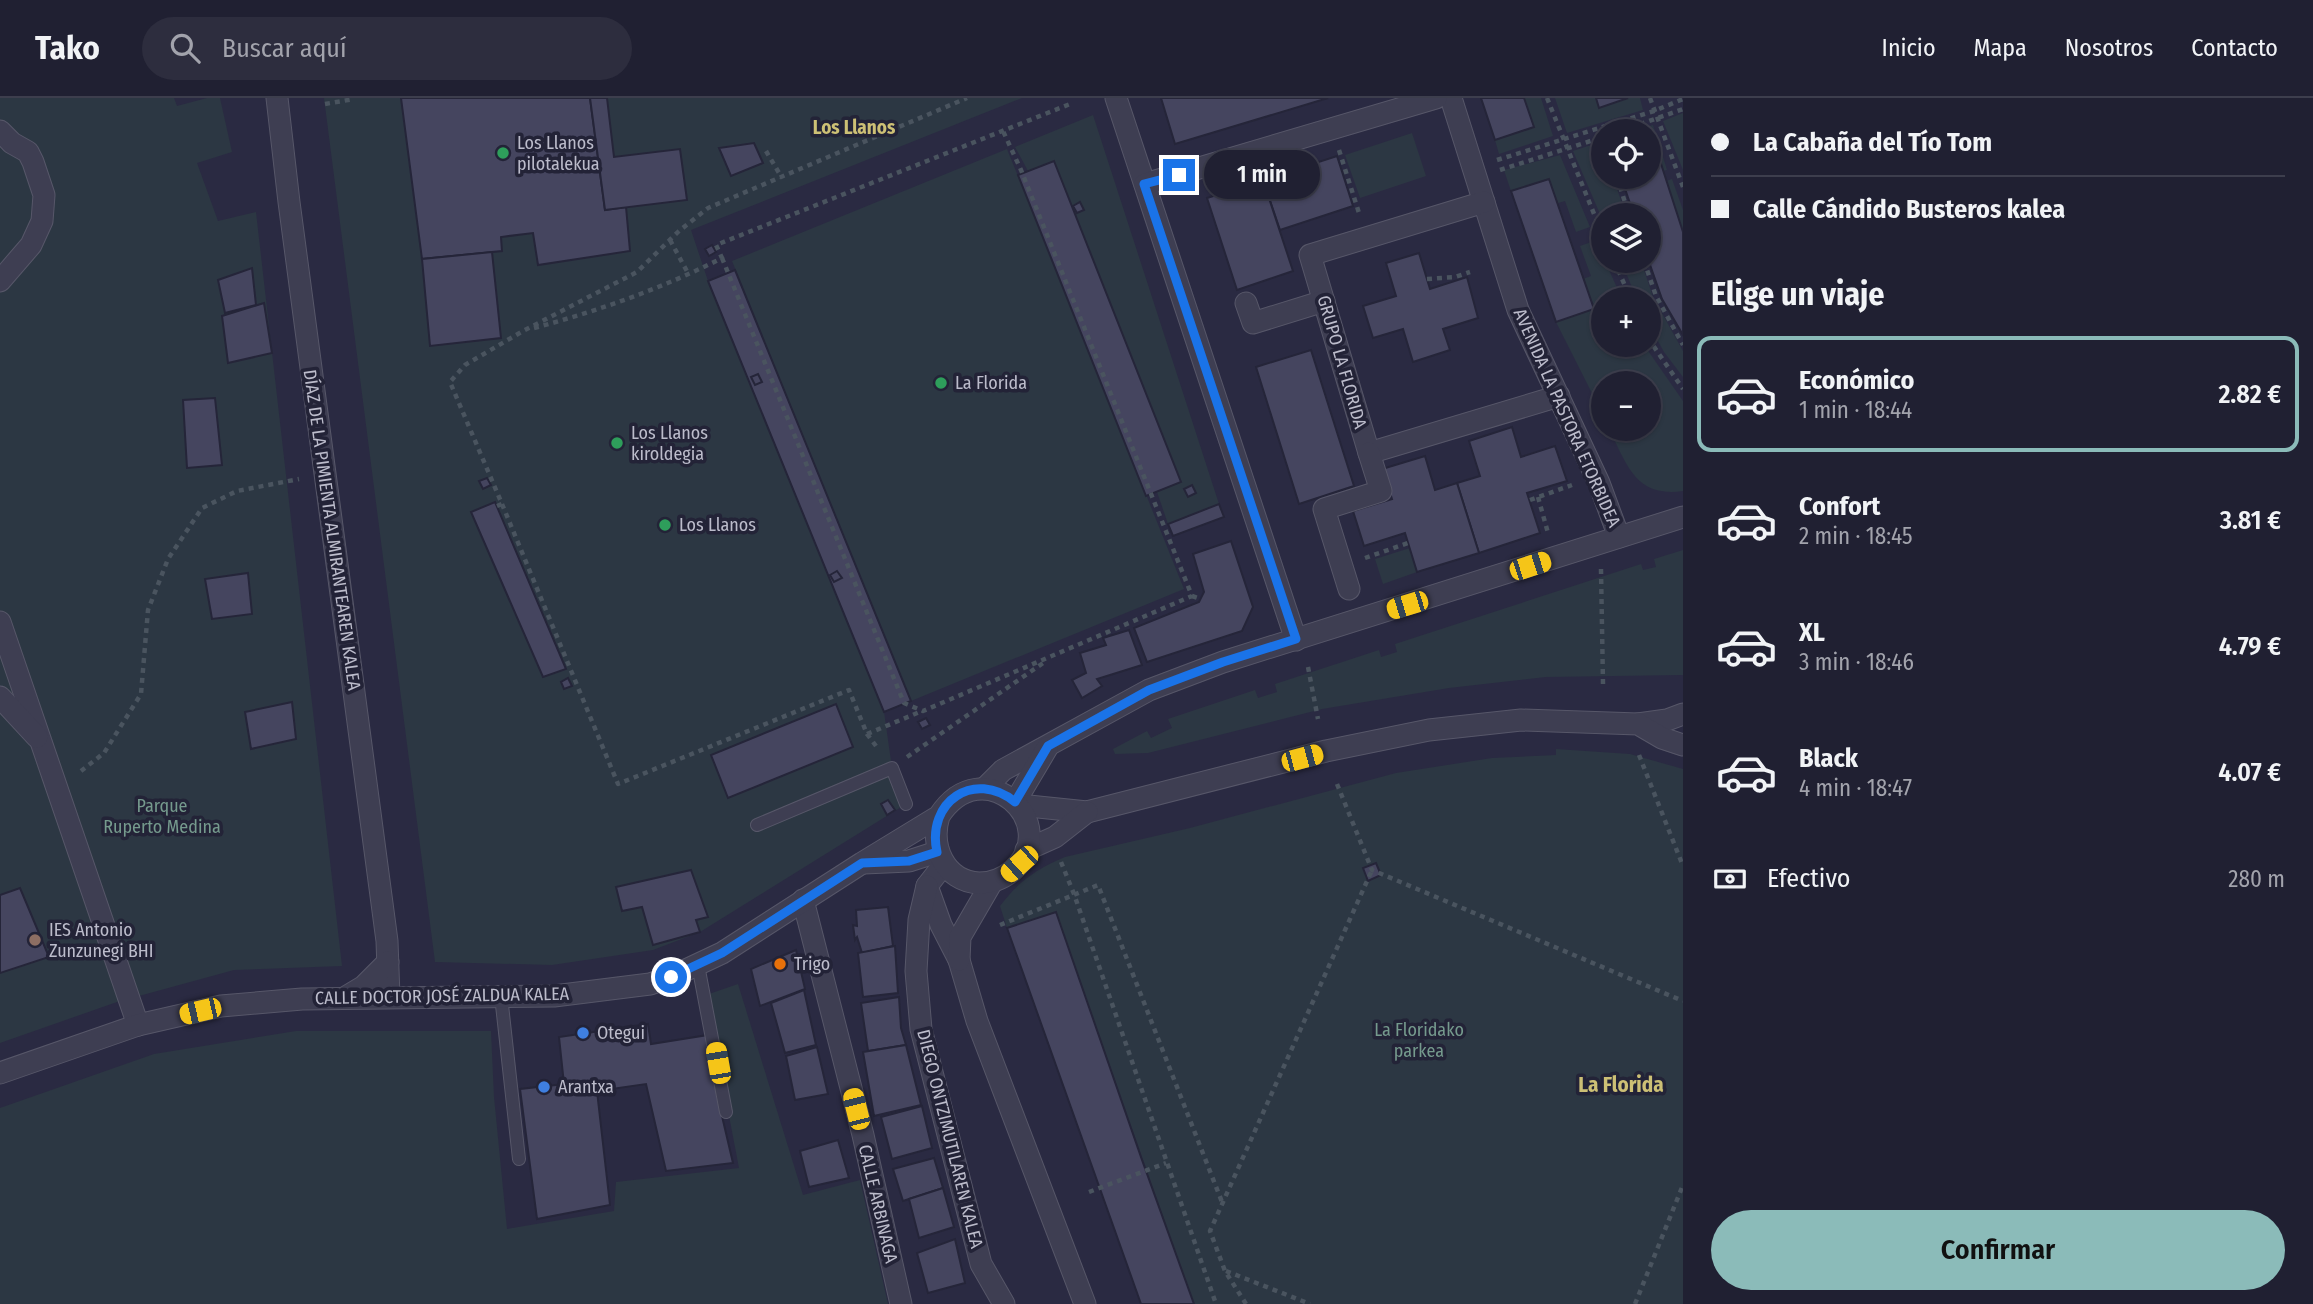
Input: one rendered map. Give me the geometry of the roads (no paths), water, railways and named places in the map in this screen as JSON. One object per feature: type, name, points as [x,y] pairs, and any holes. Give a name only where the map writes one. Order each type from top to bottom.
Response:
[{"type":"street","name":"DÍAZ DE LA PIMIENTA ALMIRANTEAREN KALEA","points":[[277,98],[290,216],[381,900],[389,997]]},
{"type":"street","points":[[1116,98],[1296,639]]},
{"type":"street","points":[[1144,184],[1436,98]]},
{"type":"street","name":"AVENIDA LA PASTORA ETORBIDEA","points":[[1451,98],[1518,310],[1600,483],[1619,537]]},
{"type":"street","points":[[0,281],[31,246],[42,221],[44,195],[28,152],[4,141]]},
{"type":"street","name":"GRUPO LA FLORIDA","points":[[1484,202],[1310,255],[1369,453],[1559,396]]},
{"type":"street","points":[[1246,303],[1253,323],[1324,301]]},
{"type":"street","points":[[1349,589],[1324,509],[1381,491],[1369,453]]},
{"type":"street","points":[[985,788],[1003,770],[1149,690],[1223,662],[1683,517]]},
{"type":"street","points":[[0,622],[138,1025]]},
{"type":"street","points":[[0,697],[41,741]]},
{"type":"street","points":[[1017,804],[1028,824],[1029,837],[1027,850],[1019,864],[1007,875],[992,882],[978,883],[953,873],[941,858],[935,828],[946,804],[971,789],[985,788],[999,792],[1017,804],[1087,812],[1326,751],[1429,730],[1521,720],[1638,724],[1678,719]]},
{"type":"street","points":[[1638,724],[1662,738],[1683,745]]},
{"type":"street","points":[[1017,804],[1048,746]]},
{"type":"street","points":[[1027,850],[1055,837],[1087,812]]},
{"type":"street","name":"CALLE DOCTOR JOSÉ ZALDUA KALEA","points":[[0,1073],[138,1025],[221,1006],[302,999],[554,996],[650,984],[722,953],[939,816]]},
{"type":"street","name":"CALLE DOCTOR JOSÉ ZALDUA KALEA","points":[[862,863],[941,858]]},
{"type":"street","name":"DIEGO ONTZIMUTILAREN KALEA","points":[[941,858],[927,886],[919,920],[916,971],[921,1029],[981,1264],[1004,1304]]},
{"type":"street","points":[[960,960],[961,937],[992,882]]},
{"type":"street","points":[[927,886],[941,925],[960,960],[977,1021],[1085,1304]]},
{"type":"street","name":"CALLE ARBINAGA","points":[[803,900],[863,1135],[901,1304]]},
{"type":"street","points":[[343,998],[364,986],[388,962]]},
{"type":"lane","points":[[757,825],[891,768],[906,804]]},
{"type":"lane","points":[[698,964],[726,1112]]},
{"type":"lane","points":[[500,996],[519,1159]]},
{"type":"place","name":"Los Llanos pilotalekua","points":[[503,153]]},
{"type":"place","name":"La Florida","points":[[941,383]]},
{"type":"place","name":"Los Llanos kiroldegia","points":[[617,443]]},
{"type":"place","name":"Los Llanos","points":[[665,525]]},
{"type":"place","name":"IES Antonio Zunzunegi BHI","points":[[35,940]]},
{"type":"place","name":"Trigo","points":[[780,964]]},
{"type":"place","name":"Otegui","points":[[583,1033]]},
{"type":"place","name":"Arantxa","points":[[544,1087]]},
{"type":"district","name":"Los Llanos","points":[[854,127]]},
{"type":"district","name":"La Florida","points":[[1621,1085]]},
{"type":"park label","name":"Parque Ruperto Medina","points":[[162,816]]},
{"type":"park label","name":"La Floridako parkea","points":[[1419,1040]]}]
